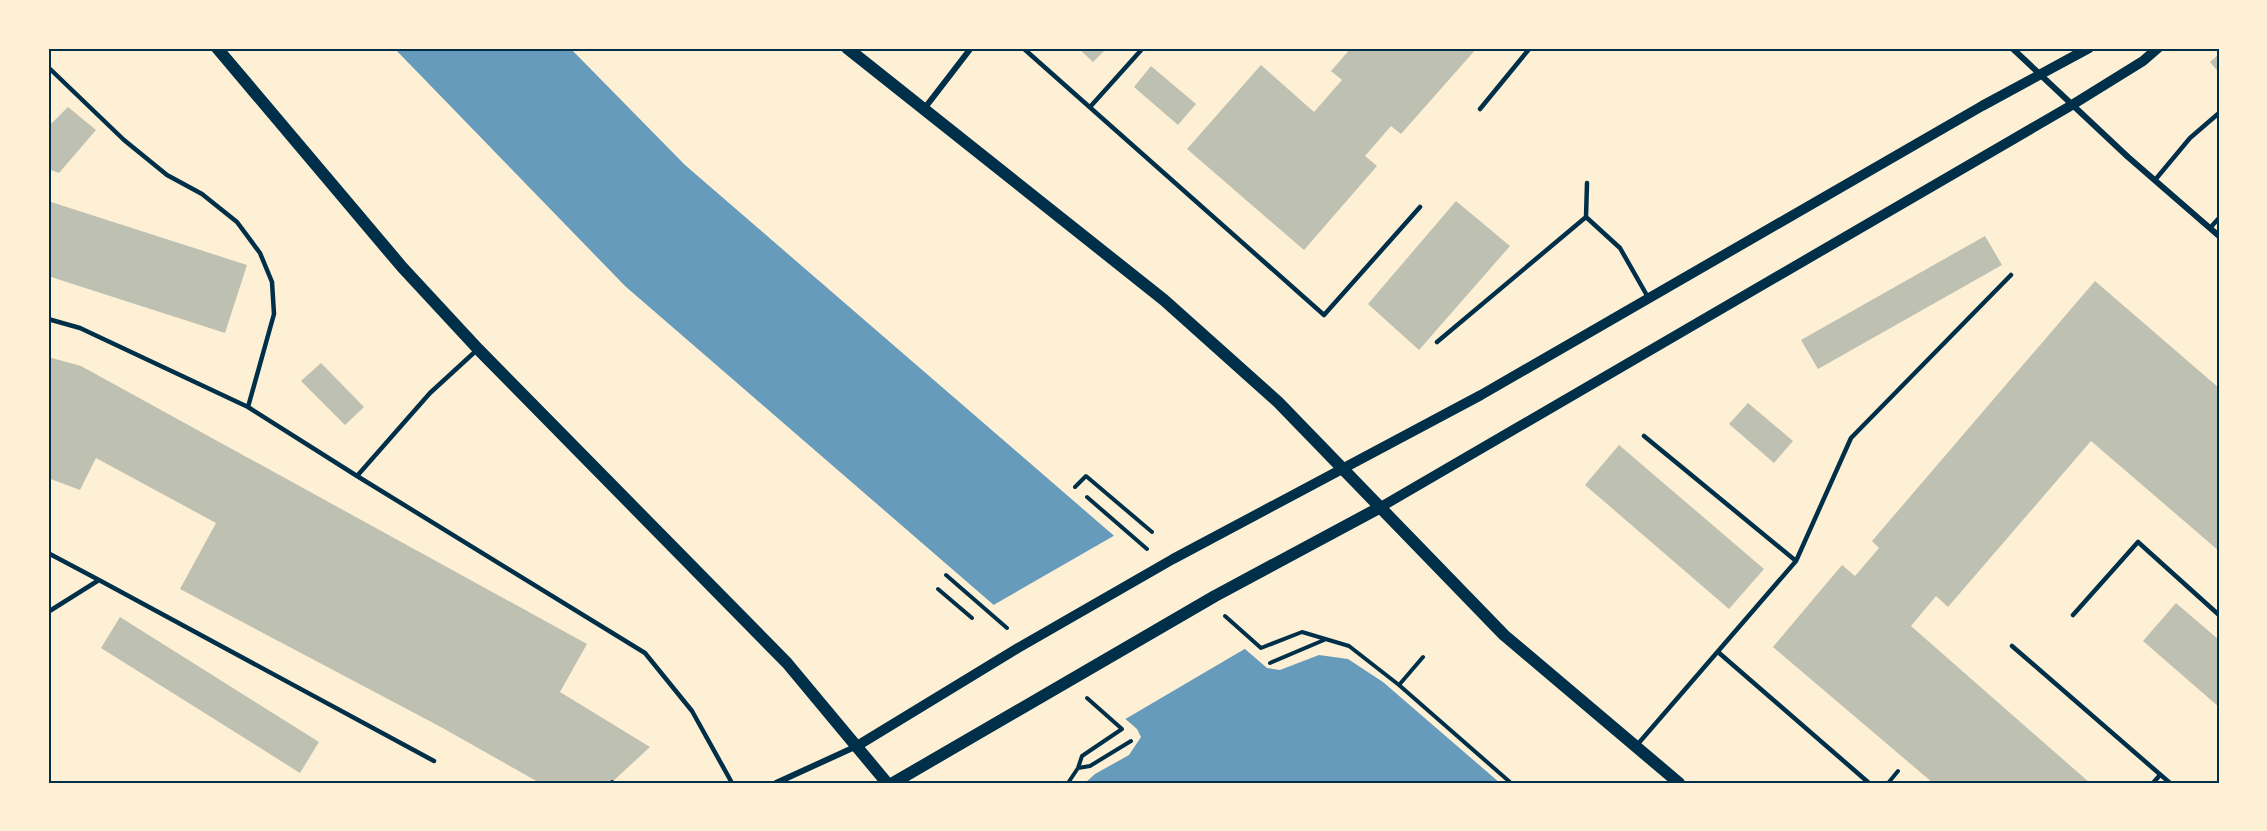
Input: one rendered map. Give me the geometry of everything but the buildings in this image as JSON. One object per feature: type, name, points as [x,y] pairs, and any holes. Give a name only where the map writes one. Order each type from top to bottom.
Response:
[{"type":"main road","points":[[217,48],[402,267],[478,349],[787,663],[887,783]]},
{"type":"main road","points":[[847,48],[1164,300],[1278,402],[1504,635],[1679,783]]},
{"type":"main road","points":[[893,783],[1215,596],[1379,508]]},
{"type":"street","points":[[924,109],[971,48]]},
{"type":"street","points":[[2012,48],[2072,105],[2219,236]]},
{"type":"street","points":[[776,783],[857,746],[1018,648],[1173,559],[1481,395],[2089,48]]},
{"type":"street","points":[[1379,508],[2072,105],[2143,61],[2158,48]]},
{"type":"lane","points":[[1023,48],[1324,315],[1420,207]]},
{"type":"lane","points":[[1090,107],[1143,48]]},
{"type":"lane","points":[[1480,109],[1530,48]]},
{"type":"lane","points":[[48,67],[124,140],[167,175],[202,194],[237,222],[260,253],[272,282],[274,314],[248,407]]},
{"type":"lane","points":[[2155,180],[2190,138],[2219,113]]},
{"type":"lane","points":[[1587,183],[1587,217],[1620,248],[1649,299]]},
{"type":"lane","points":[[1437,342],[1587,217]]},
{"type":"lane","points":[[2211,228],[2219,218]]},
{"type":"lane","points":[[1636,746],[1796,561],[1851,438],[2011,275]]},
{"type":"lane","points":[[48,319],[80,328],[248,407],[645,653],[692,711],[732,783]]},
{"type":"lane","points":[[357,476],[430,393],[478,349]]},
{"type":"lane","points":[[1644,436],[1796,561]]},
{"type":"lane","points":[[2073,615],[2138,542],[2219,615]]},
{"type":"lane","points":[[48,553],[434,761]]},
{"type":"lane","points":[[48,612],[99,580]]},
{"type":"lane","points":[[2012,646],[2170,783]]},
{"type":"lane","points":[[1718,652],[1869,783]]},
{"type":"lane","points":[[2153,783],[2160,775]]},
{"type":"path","points":[[1075,487],[1086,476],[1152,532]]},
{"type":"path","points":[[1087,497],[1103,510]]},
{"type":"path","points":[[946,575],[962,589]]},
{"type":"path","points":[[938,589],[972,618]]},
{"type":"path","points":[[1270,663],[1325,640],[1349,646],[1511,783]]},
{"type":"path","points":[[1399,686],[1423,657]]},
{"type":"path","points":[[1068,783],[1078,768],[1090,766],[1131,741]]},
{"type":"path","points":[[1888,783],[1898,771]]},
{"type":"water","points":[[394,48],[570,48],[685,165],[1267,668],[1280,670],[1319,655],[1348,659],[1383,682],[1500,783],[1085,783],[1095,774],[1129,755],[1141,737],[1137,729],[625,286]]},
{"type":"pier","points":[[1117,534],[1248,647],[1122,721],[990,607]]}]
